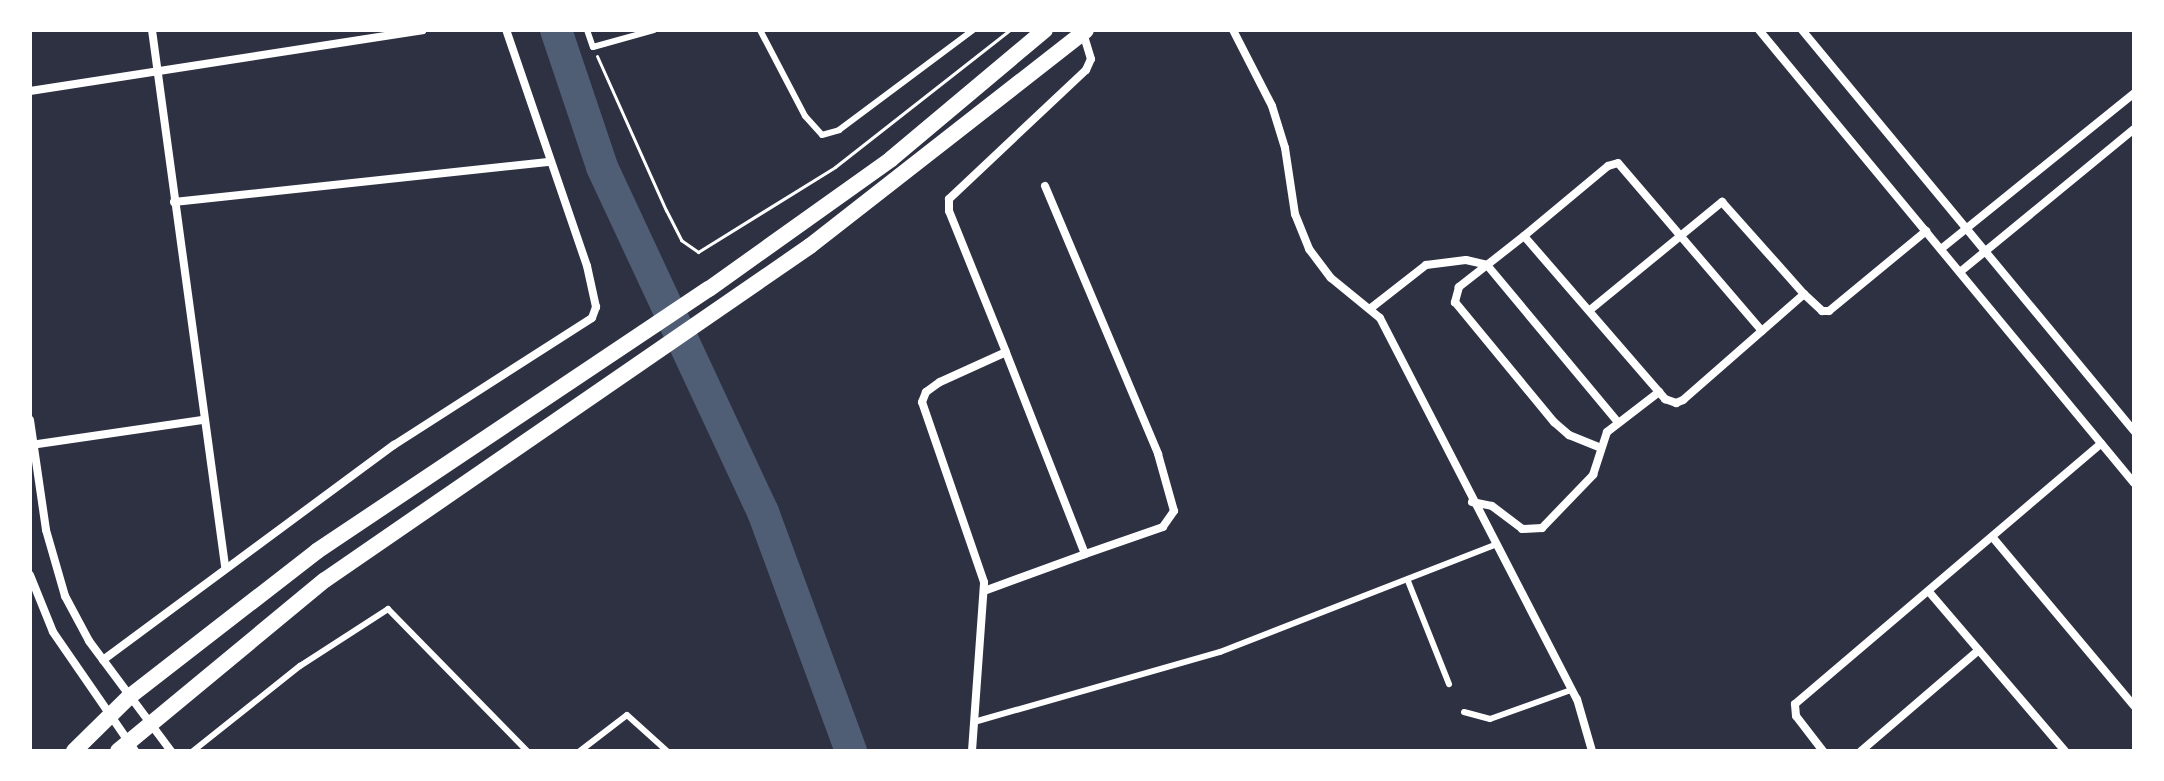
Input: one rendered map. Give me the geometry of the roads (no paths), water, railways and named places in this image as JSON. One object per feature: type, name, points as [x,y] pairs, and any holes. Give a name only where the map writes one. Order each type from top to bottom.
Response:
[{"type":"main road","points":[[74,751],[129,697],[317,551],[709,289],[891,159],[1045,30]]},
{"type":"main road","points":[[127,748],[148,723],[325,580],[896,184],[1085,31]]},
{"type":"street","points":[[152,30],[202,420],[225,566]]},
{"type":"street","points":[[30,91],[159,68],[422,30]]},
{"type":"street","points":[[103,660],[225,566],[486,382],[592,318],[596,307],[591,279],[548,162],[506,30]]},
{"type":"street","points":[[1233,30],[1272,106],[1285,148],[1295,214],[1309,249],[1331,278],[1371,308],[1571,690],[1592,751]]},
{"type":"street","points":[[1759,30],[2134,483]]},
{"type":"street","points":[[1802,30],[2134,431]]},
{"type":"street","points":[[1085,31],[1091,59],[1081,77],[949,199],[949,211],[1085,554]]},
{"type":"street","points":[[1941,249],[2134,93]]},
{"type":"street","points":[[1960,272],[2134,129]]},
{"type":"street","points":[[174,202],[548,162]]},
{"type":"street","points":[[1599,447],[1569,435],[1554,422],[1455,302],[1459,287],[1613,163],[1680,234],[1762,331]]},
{"type":"street","points":[[984,591],[1163,527],[1174,518],[1174,504],[1158,454],[1045,186]]},
{"type":"street","points":[[1590,310],[1718,203],[1726,203],[1822,311],[1829,311],[1926,231]]},
{"type":"street","points":[[1524,236],[1659,392],[1676,403],[1804,294]]},
{"type":"street","points":[[1371,308],[1426,265],[1466,260],[1487,265],[1617,421]]},
{"type":"street","points":[[972,751],[984,591],[977,551],[922,402],[926,392],[940,382],[1006,352]]},
{"type":"street","points":[[1472,502],[1492,506],[1522,529],[1542,528],[1586,484],[1599,447],[1617,421],[1659,392]]},
{"type":"street","points":[[30,420],[31,444],[46,530],[65,596],[103,660],[171,751]]},
{"type":"street","points":[[31,444],[202,420]]},
{"type":"street","points":[[1823,751],[1796,716],[1795,704],[1994,539],[2101,444]]},
{"type":"street","points":[[1994,539],[2134,706]]},
{"type":"street","points":[[30,575],[53,632],[127,748]]},
{"type":"street","points":[[1930,593],[2065,751]]},
{"type":"street","points":[[1861,751],[1979,650]]},
{"type":"lane","points":[[587,30],[593,47],[654,30]]},
{"type":"lane","points":[[760,30],[805,116],[822,135],[839,130],[973,30]]},
{"type":"lane","points":[[974,722],[1220,652],[1494,545]]},
{"type":"lane","points":[[1408,581],[1449,684]]},
{"type":"lane","points":[[193,751],[300,666],[388,609],[527,751]]},
{"type":"lane","points":[[1464,712],[1490,719],[1571,690]]},
{"type":"lane","points":[[580,751],[627,715],[667,751]]},
{"type":"waterway","points":[[556,30],[602,167],[763,512],[851,751]]}]
